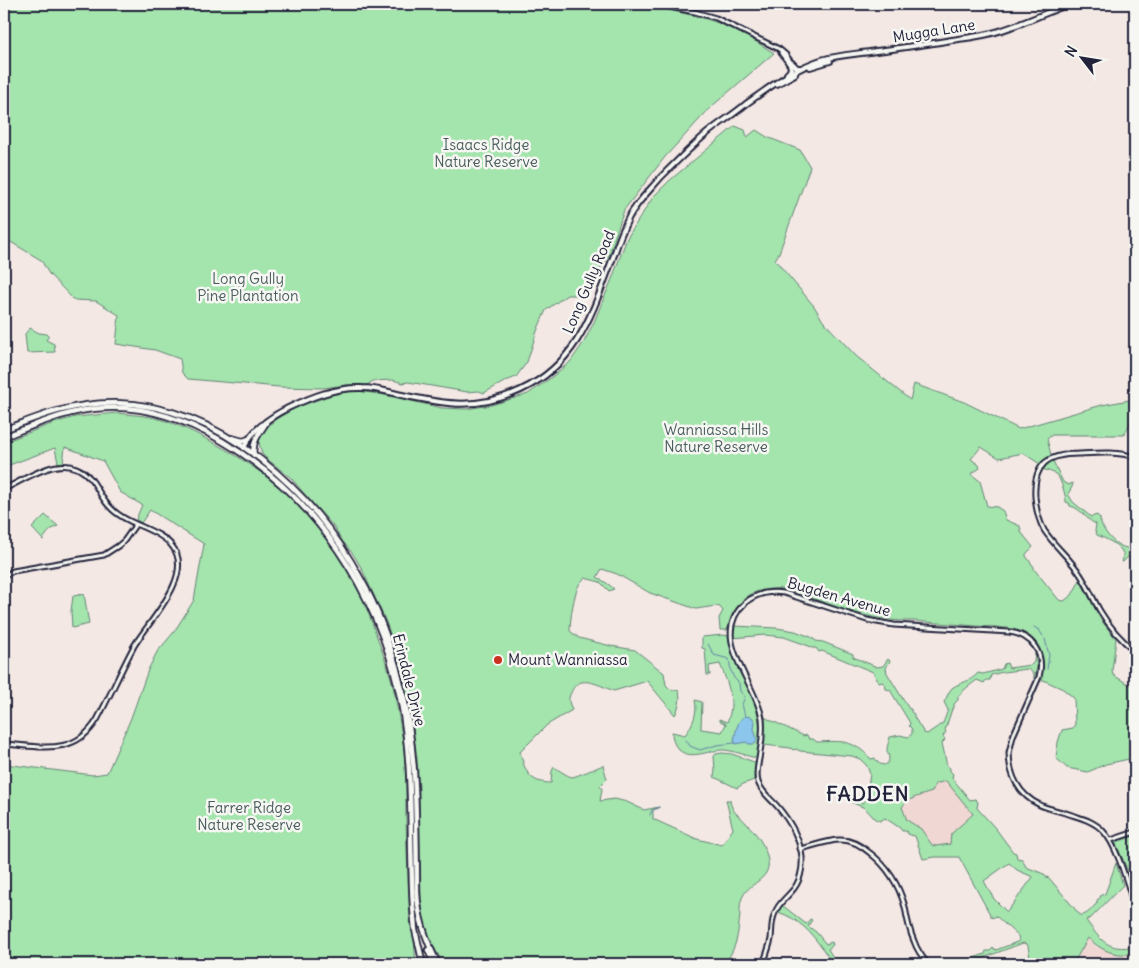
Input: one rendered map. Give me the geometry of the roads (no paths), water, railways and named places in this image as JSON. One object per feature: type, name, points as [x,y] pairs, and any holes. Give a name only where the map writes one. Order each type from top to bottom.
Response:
[{"type":"main road","name":"Mugga Lane","points":[[795,73],[822,60],[988,34],[1069,4]]},
{"type":"main road","name":"Mugga Lane","points":[[795,73],[856,54]]},
{"type":"main road","points":[[784,77],[789,73],[791,65],[803,68]]},
{"type":"main road","name":"Long Gully Road","points":[[242,450],[261,425],[275,415],[330,391],[347,388],[373,389],[446,403],[466,404],[497,399],[528,387],[547,374],[564,358],[587,325],[624,227],[648,191],[705,135],[784,77],[795,73]]},
{"type":"main road","name":"Long Gully Road","points":[[747,104],[795,73]]},
{"type":"main road","points":[[19,431],[9,433],[5,429],[54,411],[95,403],[117,403],[151,406],[171,411],[239,440],[245,441],[249,439]]},
{"type":"main road","points":[[4,437],[67,413],[106,408],[130,408],[189,420],[194,426],[242,450]]},
{"type":"main road","name":"Long Gully Road","points":[[242,450],[262,426],[275,415]]},
{"type":"main road","points":[[254,455],[254,444],[266,423]]},
{"type":"main road","points":[[221,433],[242,450]]},
{"type":"main road","name":"Erindale Drive","points":[[242,450],[254,455],[295,490],[330,531],[361,579],[374,604],[384,631],[402,689],[411,739],[414,771],[414,922],[421,964]]},
{"type":"main road","name":"Erindale Drive","points":[[242,450],[275,478],[322,527],[354,575],[367,601],[388,654],[400,698],[408,761],[414,892],[428,944],[438,964]]},
{"type":"main road","points":[[420,917],[421,932],[434,964]]},
{"type":"street","points":[[654,4],[695,12],[729,24],[771,45],[784,56],[795,73]]},
{"type":"street","points":[[1135,457],[1117,453],[1066,454],[1058,456],[1046,462],[1040,468],[1035,480],[1035,488],[1036,510],[1043,528],[1079,572],[1111,627],[1135,651]]},
{"type":"street","points":[[4,489],[51,467],[60,465],[70,466],[82,471],[88,476],[114,511],[162,537],[171,544],[177,554],[179,569],[169,596],[133,647],[91,729],[82,738],[58,747],[4,744]]},
{"type":"street","points":[[4,576],[13,572],[104,555],[124,541],[136,524]]},
{"type":"street","name":"Bugden Avenue","points":[[763,964],[770,944],[772,920],[775,912],[794,888],[802,868],[800,849],[793,830],[778,807],[765,794],[758,781],[757,772],[762,745],[762,717],[733,649],[731,633],[734,619],[740,608],[753,597],[768,592],[784,593],[867,620],[886,624],[1014,632],[1025,636],[1035,646],[1040,669],[1039,677],[1011,739],[1009,753],[1013,777],[1026,796],[1043,806],[1088,820],[1102,830],[1111,840],[1135,908]]},
{"type":"street","points":[[1111,840],[1135,832]]},
{"type":"street","points":[[800,849],[844,840],[857,844],[878,859],[889,872],[899,889],[912,939],[928,964]]},
{"type":"water","points":[[745,716],[752,717],[755,722],[754,729],[757,740],[755,744],[746,742],[736,744],[734,740],[739,723]]},
{"type":"waterway","points":[[1034,627],[1043,636]]},
{"type":"waterway","points":[[1045,639],[1049,655],[1047,669]]},
{"type":"waterway","points":[[708,644],[714,655],[729,659],[731,671],[739,683],[740,691],[745,697],[742,704],[745,716]]},
{"type":"waterway","points":[[686,740],[690,746],[700,750],[717,745],[735,743]]},
{"type":"waterway","points":[[650,815],[652,810],[659,807]]},
{"type":"waterway","points":[[295,964],[306,959]]},
{"type":"waterway","points":[[152,964],[169,964]]},
{"type":"place","name":"Mount Wanniassa","points":[[498,660]]},
{"type":"district","name":"FADDEN","points":[[868,794]]},
{"type":"park label","name":"Isaacs Ridge Nature Reserve","points":[[486,154]]},
{"type":"park label","name":"Long Gully Pine Plantation","points":[[248,288]]},
{"type":"park label","name":"Wanniassa Hills Nature Reserve","points":[[716,438]]},
{"type":"park label","name":"Farrer Ridge Nature Reserve","points":[[249,816]]}]
